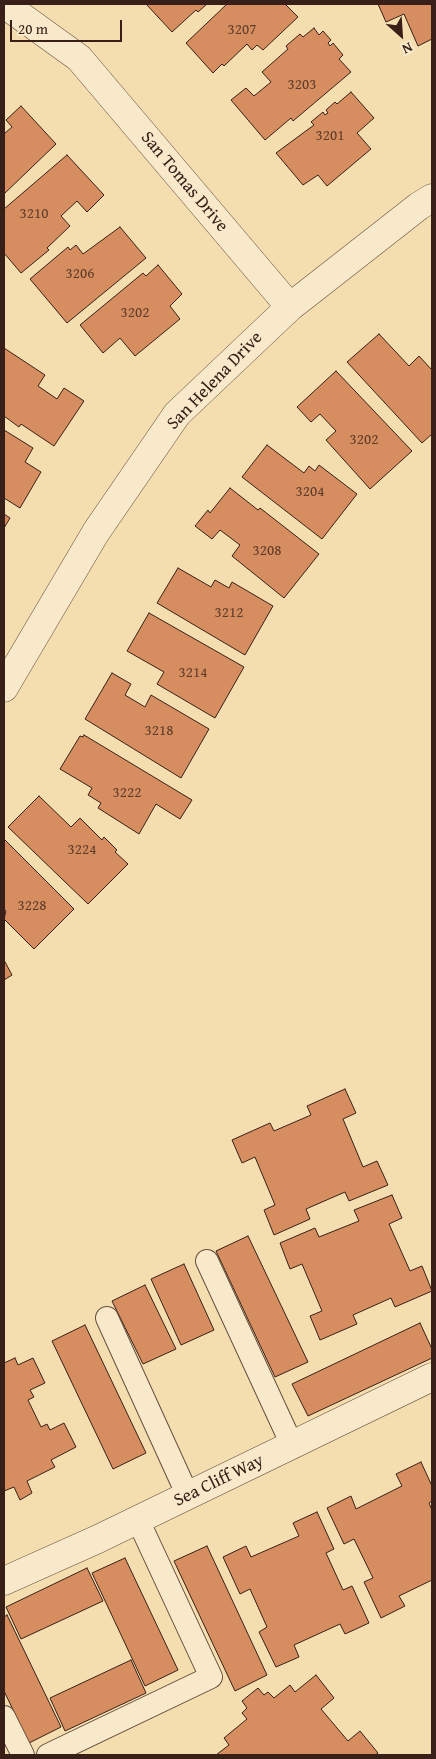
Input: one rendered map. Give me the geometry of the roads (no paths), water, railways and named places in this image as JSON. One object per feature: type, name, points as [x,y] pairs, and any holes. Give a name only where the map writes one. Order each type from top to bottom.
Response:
[{"type":"street","name":"San Tomas Drive","points":[[4,4],[78,57],[290,307]]},
{"type":"street","name":"San Helena Drive","points":[[4,688],[96,532],[177,414],[290,307],[419,206],[432,198]]},
{"type":"street","name":"Sea Cliff Way","points":[[4,1581],[138,1520],[432,1377]]},
{"type":"lane","points":[[207,1260],[292,1445]]},
{"type":"lane","points":[[107,1318],[188,1496]]},
{"type":"lane","points":[[48,1755],[211,1677],[138,1520]]},
{"type":"lane","points":[[4,1717],[23,1755]]}]
